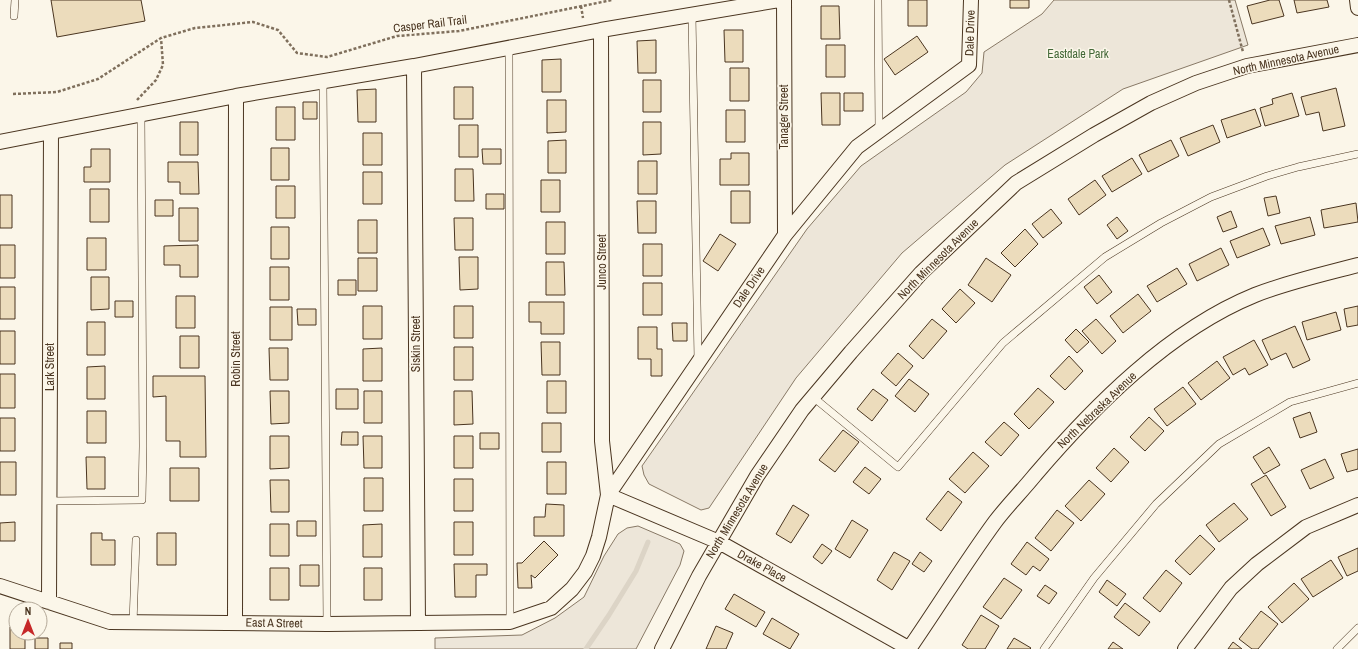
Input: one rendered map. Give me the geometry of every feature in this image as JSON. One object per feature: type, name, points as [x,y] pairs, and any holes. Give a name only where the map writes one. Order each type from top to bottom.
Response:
[{"type":"street","points":[[0,142],[236,96],[414,66],[601,30],[779,0]]},
{"type":"street","name":"Tanager Street","points":[[784,0],[784,235]]},
{"type":"street","name":"Dale Drive","points":[[552,608],[572,589],[585,572],[593,556],[599,537],[608,495],[784,235],[857,147],[969,65],[971,0]]},
{"type":"street","points":[[1357,0],[1358,8]]},
{"type":"street","name":"Junco Street","points":[[601,30],[602,441],[608,495]]},
{"type":"street","name":"North Minnesota Avenue","points":[[662,649],[718,542],[757,476],[802,410],[850,352],[921,273],[1016,183],[1094,135],[1151,103],[1196,83],[1247,66],[1358,46]]},
{"type":"street","name":"Siskin Street","points":[[414,66],[418,622]]},
{"type":"street","name":"Robin Street","points":[[235,622],[236,96]]},
{"type":"street","name":"Lark Street","points":[[49,602],[51,132]]},
{"type":"street","name":"North Nebraska Avenue","points":[[910,649],[996,521],[1054,453],[1098,408],[1159,351],[1194,327],[1255,295],[1294,281],[1358,264]]},
{"type":"street","name":"Drake Place","points":[[608,495],[718,542],[910,649]]},
{"type":"street","points":[[1184,649],[1231,588],[1258,564],[1306,527],[1358,505]]},
{"type":"street","name":"East A Street","points":[[0,586],[110,622],[326,624],[510,622],[552,608]]},
{"type":"lane","points":[[14,16],[15,0]]},
{"type":"lane","points":[[878,0],[880,131]]},
{"type":"lane","points":[[692,14],[698,362]]},
{"type":"lane","points":[[509,48],[510,622]]},
{"type":"lane","points":[[323,81],[326,624]]},
{"type":"lane","points":[[50,501],[142,500],[141,114]]},
{"type":"lane","points":[[813,397],[898,467],[1003,343],[1105,257],[1161,223],[1211,197],[1267,176],[1298,167],[1358,154]]},
{"type":"lane","points":[[1044,649],[1094,578],[1151,510],[1219,444],[1290,402],[1358,383]]},
{"type":"lane","points":[[133,622],[136,540]]},
{"type":"lane","points":[[1337,649],[1358,628]]},
{"type":"path","name":"Casper Rail Trail","points":[[13,94],[57,92],[98,79],[161,38],[194,28],[253,22],[278,30],[297,52],[327,56],[397,36],[459,31],[612,0]]},
{"type":"path","points":[[1229,0],[1247,66]]},
{"type":"path","points":[[130,101],[138,99],[156,80],[163,65],[161,38]]},
{"type":"green space","name":"Eastdale Park","points":[[1054,0],[1235,0],[1248,45],[1123,89],[1005,165],[902,253],[796,378],[709,508],[701,510],[649,484],[644,475],[642,466],[807,229],[861,166],[966,92],[982,73],[984,52],[1042,14]]},
{"type":"green space","points":[[638,526],[680,544],[684,551],[680,565],[636,649],[435,649],[435,638],[522,635],[555,618],[584,597],[604,556],[618,534],[627,528]]},
{"type":"building","points":[[51,0],[141,0],[145,21],[57,37]]},
{"type":"building","points":[[908,0],[927,0],[927,26],[908,26]]},
{"type":"building","points":[[1010,0],[1029,0],[1029,8],[1010,8]]},
{"type":"building","points":[[1270,0],[1279,0],[1284,16],[1252,24],[1247,6]]},
{"type":"building","points":[[1294,0],[1327,0],[1329,7],[1297,13]]},
{"type":"building","points":[[821,6],[839,6],[840,39],[821,39]]},
{"type":"building","points":[[724,30],[743,30],[743,62],[725,62]]},
{"type":"building","points":[[917,36],[928,52],[895,75],[884,59]]},
{"type":"building","points":[[656,40],[656,73],[638,73],[637,41]]},
{"type":"building","points":[[826,45],[845,45],[845,77],[826,77]]},
{"type":"building","points":[[561,59],[561,92],[542,92],[542,60]]},
{"type":"building","points":[[730,68],[749,68],[749,101],[730,101]]},
{"type":"building","points":[[643,80],[661,80],[661,112],[643,112]]},
{"type":"building","points":[[454,87],[473,87],[473,119],[454,119]]},
{"type":"building","points":[[1336,88],[1345,126],[1323,131],[1319,112],[1306,115],[1301,97]]},
{"type":"building","points":[[376,89],[376,122],[358,122],[357,90]]},
{"type":"building","points":[[821,93],[840,93],[840,125],[822,125]]},
{"type":"building","points":[[844,93],[863,93],[863,111],[844,111]]},
{"type":"building","points":[[1292,93],[1299,116],[1265,126],[1260,108],[1273,104],[1272,99]]},
{"type":"building","points":[[547,100],[566,100],[566,132],[547,133]]},
{"type":"building","points":[[303,102],[317,102],[317,119],[303,119]]},
{"type":"building","points":[[276,107],[295,107],[295,140],[276,140]]},
{"type":"building","points":[[1255,109],[1261,126],[1227,138],[1221,120]]},
{"type":"building","points":[[726,110],[745,110],[745,142],[726,142]]},
{"type":"building","points":[[180,122],[198,122],[198,155],[180,155]]},
{"type":"building","points":[[643,122],[661,122],[661,154],[643,155]]},
{"type":"building","points":[[459,125],[478,125],[478,157],[459,157]]},
{"type":"building","points":[[1213,125],[1220,142],[1188,156],[1180,138]]},
{"type":"building","points":[[363,133],[382,133],[382,165],[363,165]]},
{"type":"building","points":[[566,140],[566,173],[548,173],[548,141]]},
{"type":"building","points":[[1171,140],[1179,156],[1148,172],[1139,155]]},
{"type":"building","points":[[271,148],[289,148],[289,180],[271,180]]},
{"type":"building","points":[[91,149],[110,149],[110,182],[84,182],[84,167],[91,167]]},
{"type":"building","points":[[482,149],[501,149],[501,164],[483,164]]},
{"type":"building","points":[[731,153],[749,153],[749,185],[720,185],[720,159],[731,159]]},
{"type":"building","points":[[1132,158],[1142,174],[1112,192],[1102,176]]},
{"type":"building","points":[[638,161],[657,161],[657,194],[638,194]]},
{"type":"building","points":[[168,162],[198,162],[199,194],[180,194],[180,182],[168,182]]},
{"type":"building","points":[[455,169],[473,169],[474,201],[455,201]]},
{"type":"building","points":[[363,172],[382,172],[382,204],[363,204]]},
{"type":"building","points":[[541,180],[560,180],[560,212],[541,212]]},
{"type":"building","points":[[1095,180],[1106,195],[1079,215],[1068,199]]},
{"type":"building","points":[[276,186],[295,186],[295,218],[276,218]]},
{"type":"building","points":[[90,189],[109,189],[109,222],[90,222]]},
{"type":"building","points":[[731,191],[750,191],[750,223],[731,223]]},
{"type":"building","points":[[486,194],[504,194],[504,209],[486,209]]},
{"type":"building","points":[[0,195],[12,195],[12,228],[0,228]]},
{"type":"building","points":[[1276,196],[1280,213],[1268,216],[1264,198]]},
{"type":"building","points":[[155,200],[173,200],[173,216],[155,216]]},
{"type":"building","points":[[637,201],[656,201],[656,233],[638,233]]},
{"type":"building","points":[[1356,203],[1358,222],[1324,228],[1321,210]]},
{"type":"building","points":[[179,208],[198,208],[198,241],[179,241]]},
{"type":"building","points":[[1051,209],[1062,223],[1043,238],[1032,224]]},
{"type":"building","points":[[1231,211],[1237,227],[1223,232],[1217,217]]},
{"type":"building","points":[[1117,217],[1128,231],[1117,239],[1107,225]]},
{"type":"building","points":[[1310,217],[1315,235],[1281,244],[1275,226]]},
{"type":"building","points":[[454,218],[473,218],[473,250],[455,250]]},
{"type":"building","points":[[358,220],[377,220],[377,253],[358,253]]},
{"type":"building","points":[[546,222],[565,222],[565,254],[546,254]]},
{"type":"building","points":[[271,227],[289,227],[289,259],[271,259]]},
{"type":"building","points":[[1263,228],[1270,245],[1237,258],[1230,241]]},
{"type":"building","points":[[1025,229],[1038,244],[1015,267],[1001,253]]},
{"type":"building","points":[[720,234],[736,244],[718,271],[703,261]]},
{"type":"building","points":[[87,238],[106,238],[106,270],[87,270]]},
{"type":"building","points":[[643,244],[662,244],[662,276],[643,276]]},
{"type":"building","points":[[0,245],[15,245],[15,278],[0,278]]},
{"type":"building","points":[[198,245],[198,277],[180,277],[180,265],[164,265],[164,246]]},
{"type":"building","points":[[1221,248],[1229,265],[1197,281],[1189,264]]},
{"type":"building","points":[[459,257],[478,257],[478,289],[460,290]]},
{"type":"building","points":[[358,258],[377,258],[377,291],[358,291]]},
{"type":"building","points":[[986,258],[1011,275],[992,302],[968,285]]},
{"type":"building","points":[[546,262],[564,262],[565,295],[546,295]]},
{"type":"building","points":[[270,267],[289,267],[289,300],[270,300]]},
{"type":"building","points":[[1177,268],[1187,284],[1157,302],[1147,286]]},
{"type":"building","points":[[1099,275],[1112,292],[1097,304],[1084,287]]},
{"type":"building","points":[[91,277],[109,277],[109,309],[91,310]]},
{"type":"building","points":[[338,280],[356,280],[356,295],[338,295]]},
{"type":"building","points":[[643,283],[662,283],[662,315],[643,315]]},
{"type":"building","points":[[0,287],[15,287],[15,319],[0,319]]},
{"type":"building","points":[[960,289],[975,303],[956,323],[942,309]]},
{"type":"building","points":[[1138,294],[1151,311],[1123,333],[1110,316]]},
{"type":"building","points":[[176,296],[195,296],[195,328],[176,328]]},
{"type":"building","points":[[115,301],[133,301],[133,317],[115,317]]},
{"type":"building","points":[[529,302],[564,302],[564,334],[541,334],[541,322],[529,322]]},
{"type":"building","points":[[363,306],[382,306],[382,339],[363,339]]},
{"type":"building","points":[[454,306],[473,306],[473,338],[454,338]]},
{"type":"building","points":[[1358,306],[1358,325],[1347,327],[1344,309]]},
{"type":"building","points":[[270,307],[292,307],[292,340],[270,340]]},
{"type":"building","points":[[297,309],[316,309],[316,325],[298,325]]},
{"type":"building","points":[[1336,312],[1341,330],[1307,340],[1302,322]]},
{"type":"building","points":[[932,319],[947,331],[923,359],[909,346]]},
{"type":"building","points":[[1096,319],[1116,341],[1102,354],[1082,331]]},
{"type":"building","points":[[87,322],[105,322],[105,355],[87,355]]},
{"type":"building","points":[[672,323],[687,323],[687,341],[673,341]]},
{"type":"building","points":[[1295,326],[1310,360],[1293,368],[1286,353],[1271,360],[1262,340]]},
{"type":"building","points":[[638,327],[657,327],[657,349],[662,349],[662,376],[651,376],[651,359],[638,359]]},
{"type":"building","points":[[1076,329],[1089,342],[1077,353],[1065,340]]},
{"type":"building","points":[[0,331],[15,331],[15,364],[0,364]]},
{"type":"building","points":[[180,336],[199,336],[199,368],[180,368]]},
{"type":"building","points":[[1254,340],[1268,365],[1249,375],[1245,368],[1233,375],[1223,357]]},
{"type":"building","points":[[541,342],[560,342],[560,375],[542,375]]},
{"type":"building","points":[[454,347],[473,347],[473,380],[454,380]]},
{"type":"building","points":[[269,348],[288,348],[288,380],[270,380]]},
{"type":"building","points":[[382,348],[382,381],[363,381],[363,349]]},
{"type":"building","points":[[898,353],[913,366],[896,386],[881,373]]},
{"type":"building","points":[[1069,356],[1083,371],[1065,390],[1050,376]]},
{"type":"building","points":[[1217,361],[1230,378],[1201,400],[1188,383]]},
{"type":"building","points":[[105,366],[105,399],[87,399],[87,367]]},
{"type":"building","points":[[0,374],[15,374],[15,408],[0,408]]},
{"type":"building","points":[[153,376],[205,376],[206,457],[180,457],[180,441],[166,441],[166,396],[153,397]]},
{"type":"building","points":[[909,379],[929,394],[915,412],[895,396]]},
{"type":"building","points":[[547,381],[566,381],[566,413],[547,413]]},
{"type":"building","points":[[1183,387],[1196,404],[1167,426],[1154,409]]},
{"type":"building","points":[[1038,388],[1054,402],[1029,429],[1014,414]]},
{"type":"building","points":[[336,389],[358,389],[358,409],[336,409]]},
{"type":"building","points":[[873,389],[888,400],[872,421],[857,409]]},
{"type":"building","points":[[270,391],[289,391],[289,423],[271,424]]},
{"type":"building","points":[[364,391],[382,391],[382,423],[364,423]]},
{"type":"building","points":[[454,391],[472,391],[473,424],[454,425]]},
{"type":"building","points":[[87,411],[106,411],[106,443],[87,443]]},
{"type":"building","points":[[1310,412],[1317,432],[1300,438],[1293,418]]},
{"type":"building","points":[[1149,417],[1164,431],[1145,451],[1130,437]]},
{"type":"building","points":[[0,418],[15,418],[15,451],[0,451]]},
{"type":"building","points":[[1004,422],[1019,435],[1001,456],[985,442]]},
{"type":"building","points":[[542,423],[561,423],[561,452],[542,452]]},
{"type":"building","points":[[843,430],[859,442],[835,472],[819,460]]},
{"type":"building","points":[[342,432],[358,432],[358,445],[341,445]]},
{"type":"building","points":[[480,433],[499,433],[499,449],[480,449]]},
{"type":"building","points":[[270,436],[289,436],[289,468],[270,469]]},
{"type":"building","points":[[363,436],[382,436],[382,468],[364,468]]},
{"type":"building","points":[[454,436],[473,436],[473,468],[454,468]]},
{"type":"building","points":[[1269,447],[1280,465],[1264,474],[1253,457]]},
{"type":"building","points":[[1114,448],[1129,462],[1111,482],[1096,468]]},
{"type":"building","points":[[1358,449],[1358,469],[1347,472],[1341,454]]},
{"type":"building","points":[[973,452],[989,466],[965,493],[949,479]]},
{"type":"building","points":[[86,457],[105,457],[105,489],[87,489]]},
{"type":"building","points":[[1325,459],[1334,478],[1310,489],[1301,470]]},
{"type":"building","points":[[0,462],[16,462],[16,495],[0,495]]},
{"type":"building","points":[[547,462],[566,462],[566,494],[547,494]]},
{"type":"building","points":[[865,467],[881,479],[869,494],[853,482]]},
{"type":"building","points":[[170,468],[199,468],[199,501],[170,501]]},
{"type":"building","points":[[1266,475],[1286,507],[1271,516],[1251,484]]},
{"type":"building","points":[[364,478],[383,478],[383,511],[364,511]]},
{"type":"building","points":[[454,479],[473,479],[473,511],[454,511]]},
{"type":"building","points":[[270,480],[289,480],[289,512],[271,512]]},
{"type":"building","points":[[1089,480],[1105,494],[1081,521],[1065,506]]},
{"type":"building","points":[[948,491],[962,502],[941,531],[926,519]]},
{"type":"building","points":[[1234,503],[1248,519],[1219,542],[1206,525]]},
{"type":"building","points":[[546,504],[564,505],[564,536],[534,536],[534,517],[545,517]]},
{"type":"building","points":[[793,505],[809,515],[791,543],[776,534]]},
{"type":"building","points":[[1057,510],[1074,523],[1051,551],[1035,538]]},
{"type":"building","points":[[852,520],[868,530],[850,558],[835,549]]},
{"type":"building","points":[[297,521],[316,521],[316,536],[297,536]]},
{"type":"building","points":[[15,522],[15,541],[0,541],[0,523]]},
{"type":"building","points":[[454,522],[473,522],[473,555],[454,555]]},
{"type":"building","points":[[270,524],[289,524],[289,556],[270,556]]},
{"type":"building","points":[[382,524],[382,557],[363,557],[363,525]]},
{"type":"building","points":[[91,533],[102,533],[102,540],[115,540],[115,565],[91,565]]},
{"type":"building","points":[[157,533],[176,533],[176,565],[157,565]]},
{"type":"building","points":[[1200,535],[1215,549],[1190,575],[1175,561]]},
{"type":"building","points":[[544,541],[558,555],[535,578],[531,575],[532,588],[518,588],[517,563],[522,563]]},
{"type":"building","points":[[1027,542],[1049,559],[1040,571],[1033,566],[1026,575],[1011,564]]},
{"type":"building","points":[[822,544],[832,551],[822,564],[813,557]]},
{"type":"building","points":[[1358,548],[1358,571],[1347,576],[1338,557]]},
{"type":"building","points":[[894,552],[910,561],[892,590],[877,580]]},
{"type":"building","points":[[920,552],[932,561],[924,572],[912,564]]},
{"type":"building","points":[[1331,560],[1343,578],[1313,597],[1301,579]]},
{"type":"building","points":[[454,564],[487,564],[487,575],[476,575],[476,597],[455,597]]},
{"type":"building","points":[[300,565],[319,565],[319,586],[300,586]]},
{"type":"building","points":[[270,568],[289,568],[289,600],[270,600]]},
{"type":"building","points":[[364,568],[382,568],[382,600],[364,600]]},
{"type":"building","points":[[1166,570],[1182,583],[1160,612],[1143,598]]},
{"type":"building","points":[[1004,578],[1022,590],[1001,619],[983,607]]},
{"type":"building","points":[[1107,580],[1126,594],[1117,606],[1099,592]]},
{"type":"building","points":[[1294,583],[1309,599],[1282,623],[1268,607]]},
{"type":"building","points":[[1045,585],[1057,593],[1049,604],[1037,596]]},
{"type":"building","points":[[734,594],[765,612],[756,627],[725,609]]},
{"type":"building","points":[[1125,603],[1150,622],[1139,636],[1114,617]]},
{"type":"building","points":[[1261,611],[1278,624],[1258,649],[1252,649],[1239,639]]},
{"type":"building","points":[[981,615],[999,626],[985,649],[968,649],[962,645]]},
{"type":"building","points":[[772,618],[799,634],[790,649],[763,634]]},
{"type":"building","points":[[716,626],[733,633],[726,649],[706,649]]},
{"type":"building","points":[[1014,638],[1031,648],[1007,649]]},
{"type":"building","points":[[10,641],[25,641],[25,649],[10,649]]},
{"type":"building","points":[[35,641],[48,641],[48,649],[35,649]]},
{"type":"building","points":[[1113,642],[1123,649],[1108,649]]},
{"type":"building","points":[[1233,642],[1242,649],[1228,649]]},
{"type":"building","points":[[60,643],[72,643],[72,649],[60,649]]},
{"type":"waterway","points":[[586,649],[636,571],[648,542]]}]
